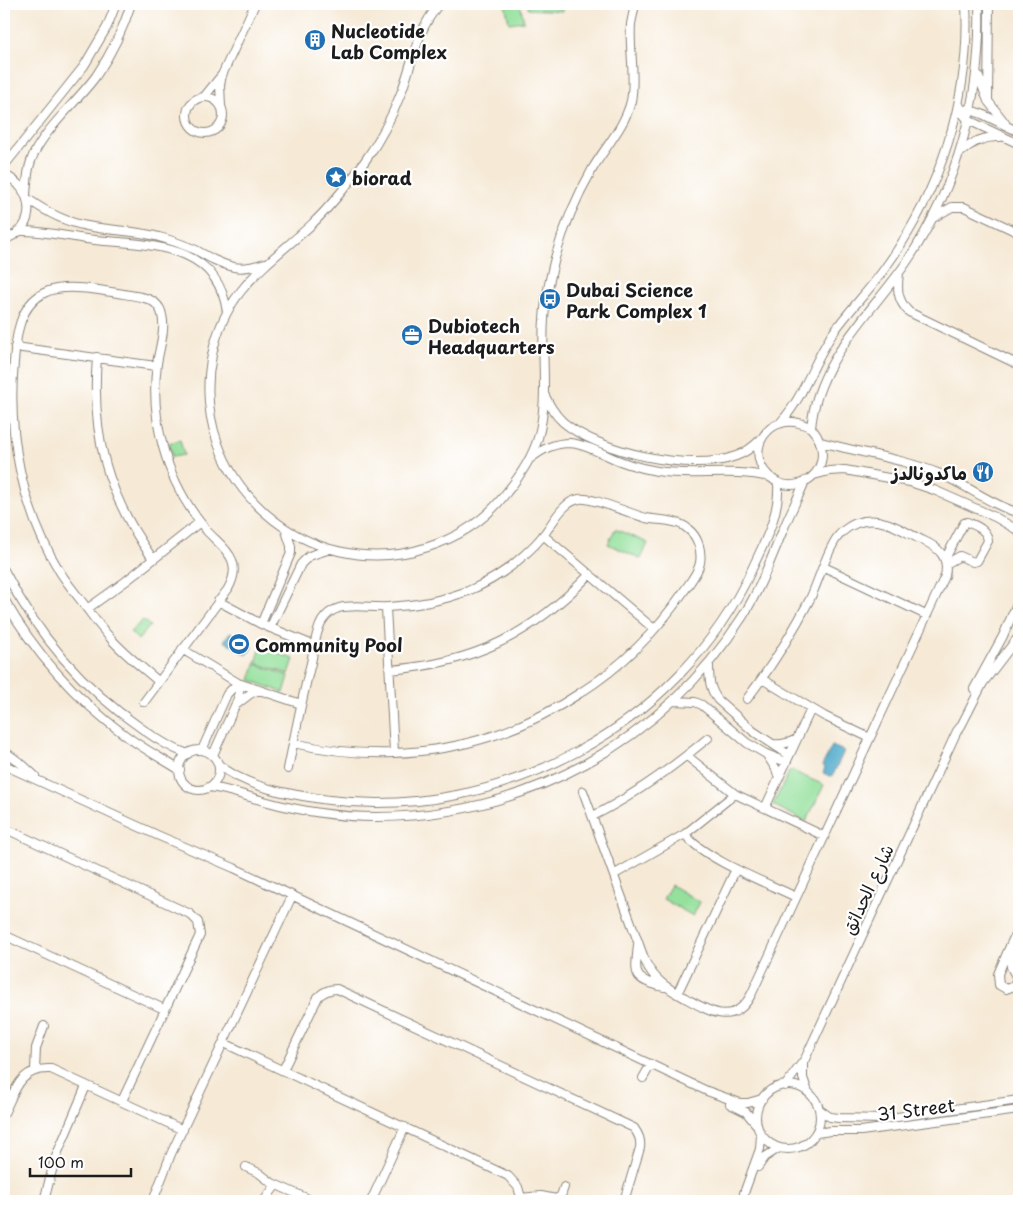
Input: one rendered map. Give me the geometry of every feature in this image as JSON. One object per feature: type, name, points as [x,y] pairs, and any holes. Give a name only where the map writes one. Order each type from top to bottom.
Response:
[{"type":"street","points":[[4,166],[84,66],[107,27],[116,4]]},
{"type":"street","points":[[5,239],[18,231],[25,222],[28,211],[27,177],[31,160],[39,144],[95,76],[113,48],[127,18],[131,4]]},
{"type":"street","points":[[222,75],[220,90],[223,113],[222,122],[210,132],[202,133],[196,130],[188,121],[188,109],[196,100],[204,97],[222,75],[253,4]]},
{"type":"street","points":[[439,4],[421,30],[402,91],[388,123],[370,153],[341,192],[312,224],[266,262],[247,283],[227,312],[219,331],[212,354],[208,378],[212,426],[230,471],[244,491],[256,505],[304,540],[330,549],[359,555],[388,556],[416,551],[444,542],[468,530],[489,513],[506,494],[530,460],[538,437],[542,414],[544,319],[554,263],[566,224],[579,194],[594,165],[624,119],[631,100],[633,80],[631,25],[635,4]]},
{"type":"street","points":[[543,390],[549,405],[572,428],[612,447],[648,457],[686,461],[724,459],[745,452],[762,438],[770,428],[781,422],[801,397],[818,357],[833,334],[886,267],[919,212],[944,154],[958,110],[966,48],[966,4]]},
{"type":"street","points":[[811,428],[815,401],[829,368],[854,330],[899,273],[915,249],[933,218],[946,190],[960,154],[977,71],[979,4]]},
{"type":"street","points":[[988,4],[988,101]]},
{"type":"street","points":[[979,44],[989,17]]},
{"type":"street","points":[[977,71],[983,92],[988,101],[998,116],[1010,128]]},
{"type":"street","points":[[204,97],[216,101],[221,106]]},
{"type":"street","points":[[958,110],[970,108],[1019,132]]},
{"type":"street","points":[[958,110],[968,120],[1019,144]]},
{"type":"street","points":[[960,154],[968,146],[979,140],[992,137],[1006,138]]},
{"type":"street","points":[[4,175],[18,183],[27,197],[49,213],[72,223],[159,237],[237,268],[252,267],[266,262]]},
{"type":"street","points":[[933,218],[952,207],[964,207],[1019,233]]},
{"type":"street","points":[[18,231],[44,231],[87,239],[155,246],[173,250],[205,266],[214,275],[221,286],[227,312]]},
{"type":"street","points":[[899,273],[897,290],[899,298],[908,312],[1019,365]]},
{"type":"street","points":[[144,702],[231,583],[233,563],[226,551],[200,522],[178,486],[163,448],[155,393],[156,366],[163,317],[160,310],[155,303],[141,297],[76,288],[54,288],[44,292],[35,299],[22,316],[15,347],[12,417],[16,452],[23,486],[39,530],[60,572],[112,641],[158,681]]},
{"type":"street","points":[[15,347],[156,366]]},
{"type":"street","points":[[97,357],[95,411],[104,464],[119,504],[153,559]]},
{"type":"street","points":[[530,460],[548,447],[568,443],[590,447],[622,462],[656,471],[690,475],[740,472],[768,477],[778,483],[796,485],[805,482],[814,475],[820,465],[822,454],[821,442],[811,428],[802,423],[792,421],[781,422]]},
{"type":"street","points":[[762,438],[758,451],[760,465],[768,477]]},
{"type":"street","points":[[821,442],[918,466],[941,475],[1019,513]]},
{"type":"street","points":[[814,475],[829,471],[845,470],[910,482],[934,490],[995,517],[1019,531]]},
{"type":"street","points":[[209,787],[216,780],[219,770],[213,755],[202,750],[188,754],[183,758],[180,770],[184,782],[189,787],[229,790],[290,808],[343,816],[409,816],[502,799],[529,790],[590,762],[619,744],[674,701],[709,663],[740,620],[759,587],[805,482]]},
{"type":"street","points":[[218,764],[235,776],[267,788],[314,798],[366,803],[417,800],[467,794],[514,780],[553,764],[597,740],[638,712],[682,671],[702,649],[735,602],[760,552],[778,505],[778,483]]},
{"type":"street","points":[[288,769],[293,743],[301,704],[315,646],[322,622],[326,615],[333,610],[348,607],[386,608],[416,606],[445,599],[474,588],[500,574],[523,556],[544,535],[563,508],[580,498],[590,498],[627,513],[673,522],[686,527],[696,537],[701,551],[700,565],[674,605],[654,629],[637,647],[600,679],[559,706],[536,718],[468,743],[427,750],[375,753],[335,751],[293,743]]},
{"type":"street","points":[[747,699],[796,626],[841,532],[856,523],[872,520],[889,524],[931,544],[937,548],[946,561]]},
{"type":"street","points":[[87,609],[126,582],[200,522]]},
{"type":"street","points":[[639,942],[636,968],[637,975],[644,982],[666,988],[715,1014],[730,1013],[743,1006],[752,993],[945,576],[946,561],[964,523],[983,530],[988,537],[988,541],[976,561],[973,562],[960,556],[946,561]]},
{"type":"street","points":[[261,624],[291,553],[291,546],[285,528]]},
{"type":"street","points":[[544,535],[654,629]]},
{"type":"street","points":[[270,628],[301,564],[315,554],[330,549]]},
{"type":"street","points":[[824,567],[926,615]]},
{"type":"street","points":[[4,570],[22,604],[44,634],[66,662],[91,688],[118,711],[158,740],[167,746],[188,754]]},
{"type":"street","points":[[390,670],[418,668],[446,662],[474,654],[500,643],[549,613],[590,574]]},
{"type":"street","points":[[274,592],[285,597]]},
{"type":"street","name":"شارع الحدائق","points":[[957,731],[958,724],[979,677],[1002,636],[1019,599]]},
{"type":"street","points":[[4,600],[36,648],[76,693],[125,735],[180,770]]},
{"type":"street","points":[[218,601],[261,624],[315,646]]},
{"type":"street","points":[[247,617],[268,605]]},
{"type":"street","points":[[386,608],[394,752]]},
{"type":"street","points":[[278,611],[284,634]]},
{"type":"street","name":"شارع الحدائق","points":[[805,1059],[957,731],[983,683],[1019,636]]},
{"type":"street","points":[[182,649],[239,684],[301,704]]},
{"type":"street","points":[[709,663],[709,681],[714,694],[736,717],[788,758]]},
{"type":"street","points":[[222,674],[224,683],[223,702]]},
{"type":"street","points":[[762,679],[811,709],[870,738]]},
{"type":"street","points":[[213,755],[235,705],[239,684]]},
{"type":"street","points":[[202,750],[223,702],[232,688],[239,684]]},
{"type":"street","points":[[235,705],[259,690]]},
{"type":"street","points":[[674,701],[695,702],[702,705],[753,747],[766,754],[788,758]]},
{"type":"street","points":[[764,808],[811,709]]},
{"type":"street","points":[[218,714],[229,719]]},
{"type":"street","points":[[753,747],[759,736]]},
{"type":"street","points":[[593,816],[633,794],[708,738]]},
{"type":"street","points":[[770,743],[780,745],[797,739]]},
{"type":"street","points":[[4,751],[38,779]]},
{"type":"street","points":[[766,754],[772,761],[779,778]]},
{"type":"street","points":[[686,756],[735,794],[824,836]]},
{"type":"street","points":[[4,764],[292,896],[707,1091],[740,1103],[762,1099]]},
{"type":"street","points":[[583,791],[652,973],[666,988]]},
{"type":"street","points":[[615,874],[685,834],[735,794]]},
{"type":"street","points":[[4,828],[194,917],[200,928],[200,935],[122,1102]]},
{"type":"street","points":[[685,834],[699,848],[736,869],[796,897]]},
{"type":"street","points":[[677,994],[736,869]]},
{"type":"street","points":[[153,1201],[182,1130],[292,896]]},
{"type":"street","points":[[1010,946],[1011,967],[1018,978],[1017,982],[1010,988],[1002,987],[998,981],[998,974],[1010,946],[1019,927]]},
{"type":"street","points":[[4,935],[164,1009]]},
{"type":"street","points":[[283,1070],[318,996],[330,989],[337,989],[634,1128],[639,1134],[641,1141],[624,1201]]},
{"type":"street","points":[[35,1070],[36,1048],[44,1026]]},
{"type":"street","points":[[224,1043],[508,1176],[518,1187],[521,1200],[541,1196],[556,1199],[561,1196],[564,1187]]},
{"type":"street","points":[[785,1086],[805,1059]]},
{"type":"street","points":[[707,1091],[710,1095],[746,1112],[757,1124],[761,1134],[768,1143],[785,1150],[798,1148],[809,1142],[817,1133],[820,1123],[820,1110],[804,1083],[802,1073],[805,1059]]},
{"type":"street","points":[[642,1078],[651,1064]]},
{"type":"street","points":[[4,1114],[22,1079],[35,1070],[51,1069],[182,1130]]},
{"type":"street","points":[[44,1201],[55,1159],[86,1086]]},
{"type":"street","points":[[757,1124],[757,1110],[762,1099],[771,1090],[785,1086],[797,1086],[808,1092]]},
{"type":"street","name":"31 Street","points":[[820,1110],[830,1117],[883,1120],[1019,1100]]},
{"type":"street","name":"31 Street","points":[[817,1133],[830,1131],[861,1132],[1019,1110]]},
{"type":"street","points":[[371,1201],[405,1127]]},
{"type":"street","points":[[744,1201],[744,1193],[758,1157],[761,1134]]},
{"type":"street","points":[[744,1201],[761,1161],[778,1148]]},
{"type":"street","points":[[246,1167],[276,1185],[313,1201]]},
{"type":"street","points":[[264,1201],[276,1185]]},
{"type":"green space","points":[[505,4],[520,4],[524,21],[509,23]]},
{"type":"green space","points":[[528,4],[562,4],[562,11],[528,9]]},
{"type":"green space","points":[[180,440],[184,455],[172,457],[169,443]]},
{"type":"green space","points":[[615,529],[648,543],[641,559],[608,544]]},
{"type":"green space","points":[[143,620],[150,626],[138,640],[130,632]]},
{"type":"green space","points":[[261,647],[294,659],[289,674],[256,663]]},
{"type":"green space","points":[[255,664],[289,676],[284,693],[250,680]]},
{"type":"green space","points":[[790,770],[824,785],[806,822],[773,805]]},
{"type":"green space","points":[[671,885],[700,902],[693,916],[663,899]]},
{"type":"water","name":"Community Pool","points":[[230,632],[253,647],[247,655],[224,641]]},
{"type":"water","points":[[832,746],[844,751],[833,775],[830,776],[823,773],[825,768],[822,766]]},
{"type":"place","name":"Nucleotide Lab Complex","points":[[315,40]]},
{"type":"place","name":"biorad","points":[[336,177]]},
{"type":"place","name":"Dubai Science Park Complex 1","points":[[550,299]]},
{"type":"place","name":"Dubiotech Headquarters","points":[[412,335]]},
{"type":"place","name":"ماكدونالدز","points":[[983,472]]},
{"type":"place","name":"Community Pool","points":[[239,644]]}]
